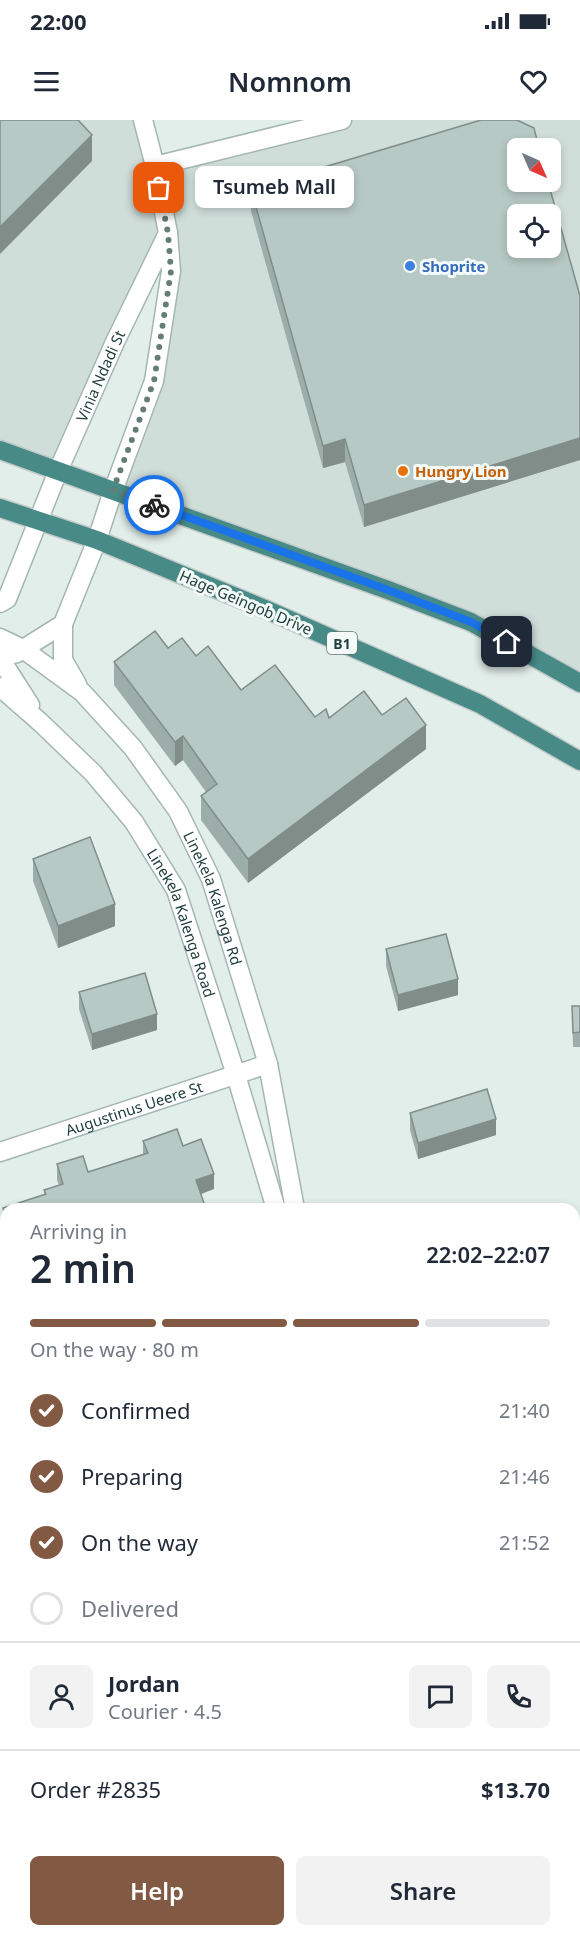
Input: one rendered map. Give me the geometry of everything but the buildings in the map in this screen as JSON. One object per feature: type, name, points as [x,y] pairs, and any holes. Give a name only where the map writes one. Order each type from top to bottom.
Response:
[{"type":"highway","points":[[0,450],[471,622],[580,683]]},
{"type":"highway","name":"Hage Geingob Drive","points":[[0,508],[97,540],[265,609],[480,704],[580,761]]},
{"type":"street","points":[[82,692],[63,660],[63,624],[97,540],[113,490],[154,381],[171,271],[168,233],[143,120]]},
{"type":"street","points":[[155,166],[342,120]]},
{"type":"street","name":"Vinia Ndadi St","points":[[0,617],[4,601],[58,471],[115,342],[168,233]]},
{"type":"street","points":[[40,722],[5,666],[1,655],[17,653],[63,624]]},
{"type":"street","name":"Linekela Kalenga Rd","points":[[0,638],[23,649],[82,692],[133,748],[178,812],[211,879],[268,1064],[294,1203]]},
{"type":"street","name":"Linekela Kalenga Road","points":[[0,687],[93,772],[135,822],[176,890],[236,1075],[274,1203]]},
{"type":"street","name":"Augustinus Ueere St","points":[[0,1152],[268,1064]]},
{"type":"shaded area","points":[[0,120],[143,120],[155,166],[342,120],[580,120],[580,683],[471,622],[113,491],[154,381],[168,235],[58,471],[0,450]]},
{"type":"way so far","points":[[154,505],[113,490],[154,381],[171,271],[168,233],[159,188]]},
{"type":"place","name":"Tsumeb Mall","points":[[159,188]]},
{"type":"place","name":"Shoprite","points":[[410,266]]},
{"type":"place","name":"Hungry Lion","points":[[403,471]]},
{"type":"route","points":[[154,505],[471,622],[507,642]]}]
